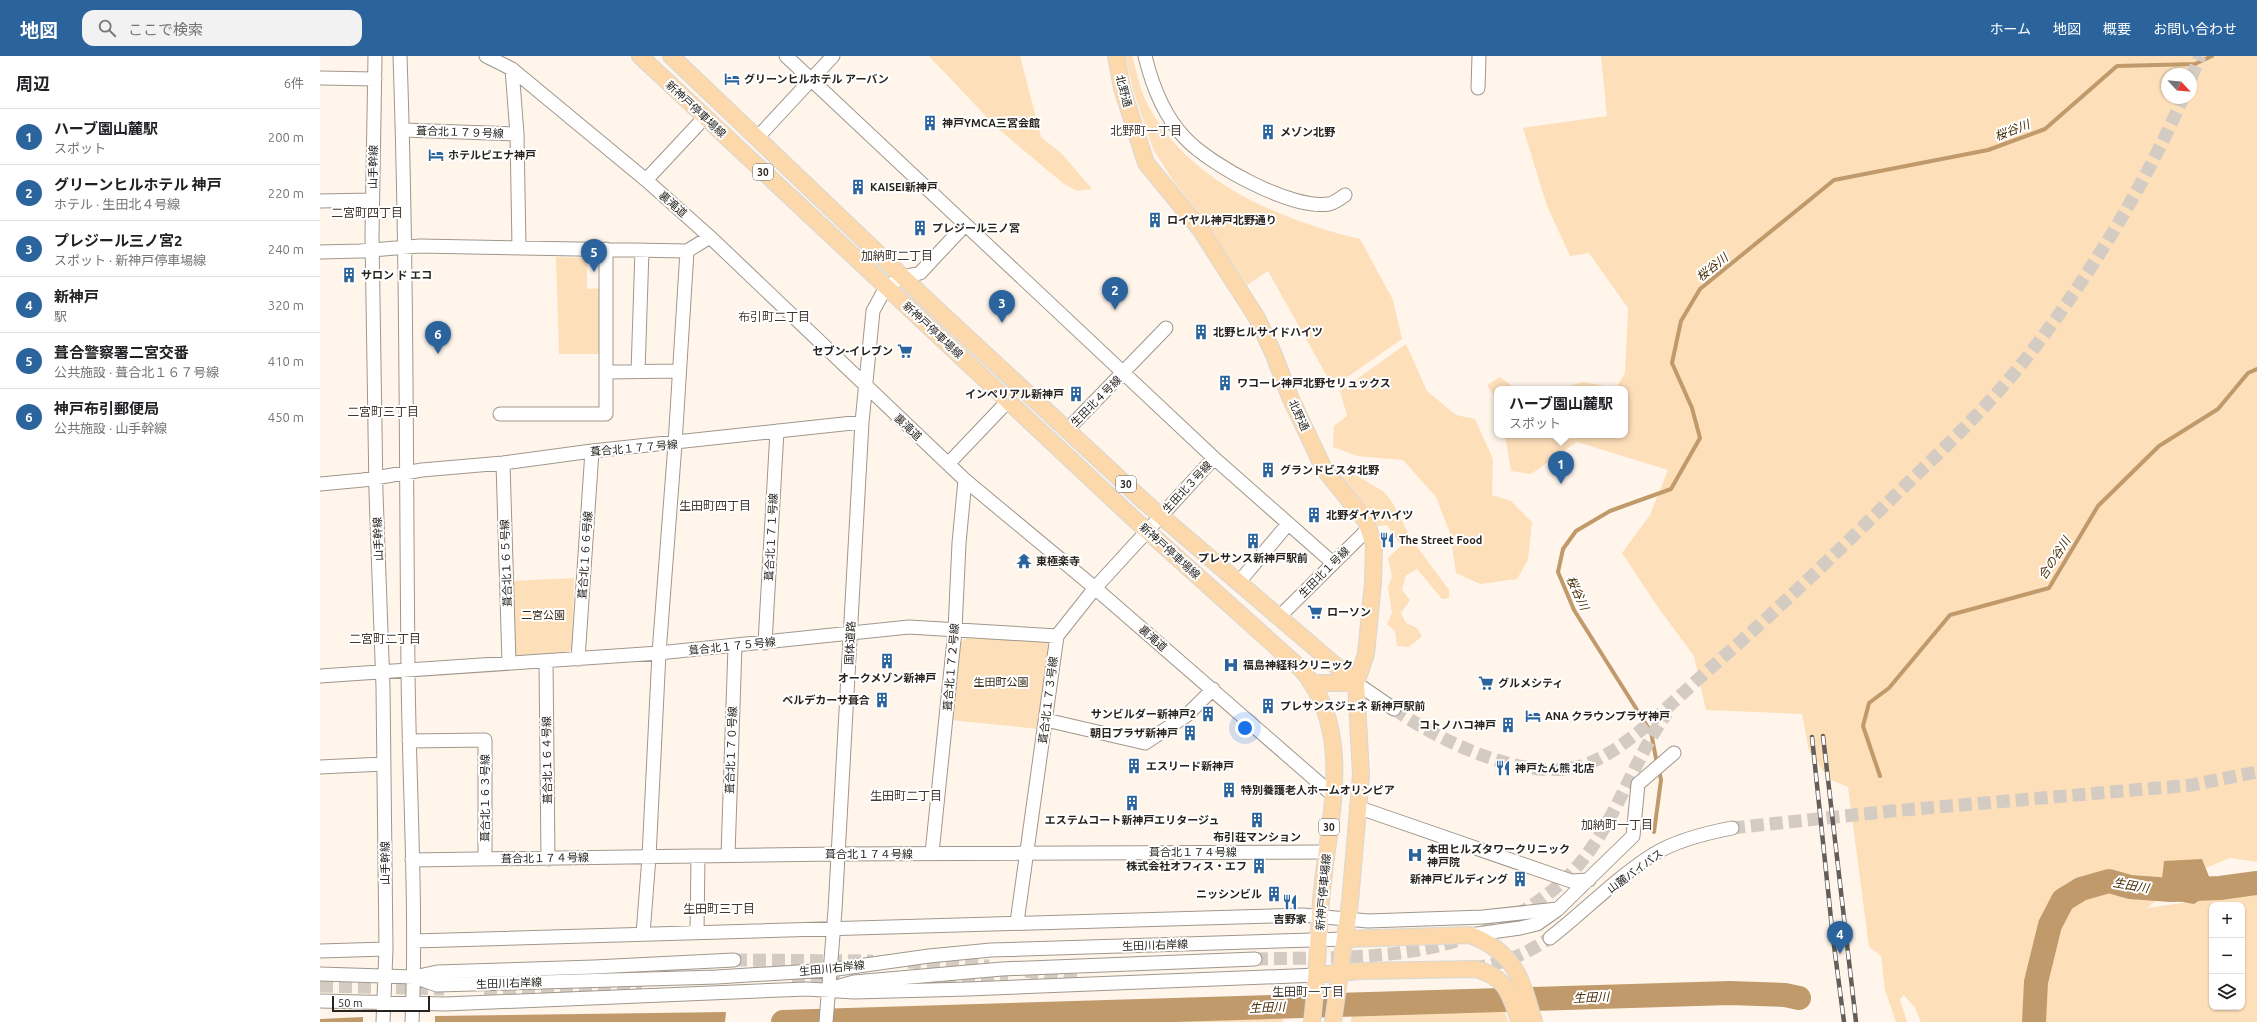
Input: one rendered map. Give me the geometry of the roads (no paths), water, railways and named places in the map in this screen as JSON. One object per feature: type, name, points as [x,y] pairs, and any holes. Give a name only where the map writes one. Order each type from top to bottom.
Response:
[{"type":"main road","name":"新神戸停車場線","points":[[640,56],[1147,530],[1301,669],[1313,683],[1322,702],[1331,730],[1336,765],[1320,916],[1312,1022]]},
{"type":"main road","name":"新神戸停車場線","points":[[671,56],[903,277],[1161,516],[1356,683]]},
{"type":"main road","name":"北野通","points":[[1116,56],[1122,88],[1146,163],[1200,229],[1256,318],[1274,355],[1290,398],[1324,469],[1366,521],[1369,528],[1374,545],[1373,583],[1366,654],[1356,683]]},
{"type":"main road","points":[[1313,683],[1356,683]]},
{"type":"main road","name":"30","points":[[1345,939],[1361,775],[1356,683]]},
{"type":"main road","points":[[1333,1022],[1345,939],[1470,935],[1487,942],[1506,956],[1522,981],[1526,1018]]},
{"type":"main road","points":[[1316,982],[1341,973],[1476,969],[1492,974],[1505,986],[1526,1018]]},
{"type":"street","name":"山手幹線","points":[[375,56],[372,200],[377,478],[383,672],[386,949],[384,1019]]},
{"type":"street","points":[[400,56],[405,247],[408,671],[414,941],[413,1014]]},
{"type":"street","name":"裏滝道","points":[[486,56],[512,69],[646,180],[710,237],[865,387],[965,480],[1213,689],[1333,795]]},
{"type":"street","points":[[786,56],[813,79],[965,225],[1214,458],[1333,563]]},
{"type":"street","points":[[756,138],[834,56]]},
{"type":"street","points":[[1145,56],[1164,109],[1184,138],[1210,160],[1252,184],[1299,201],[1330,204],[1345,195]]},
{"type":"street","points":[[1478,88],[1479,56]]},
{"type":"street","points":[[512,69],[517,134],[519,248]]},
{"type":"street","points":[[320,78],[375,78]]},
{"type":"street","points":[[646,180],[705,118]]},
{"type":"street","name":"葺合北１７９号線","points":[[403,130],[517,134]]},
{"type":"street","points":[[320,200],[372,200]]},
{"type":"street","points":[[886,287],[903,277],[920,273],[965,225]]},
{"type":"street","points":[[320,252],[405,247],[687,251],[710,237]]},
{"type":"street","points":[[500,414],[606,414],[606,250]]},
{"type":"street","points":[[638,372],[642,250]]},
{"type":"street","points":[[643,934],[649,857],[659,653],[675,444],[678,371],[687,251]]},
{"type":"street","name":"国体道路","points":[[826,1022],[834,927],[862,422],[873,311],[886,287]]},
{"type":"street","name":"生田北４号線","points":[[1068,429],[1166,328]]},
{"type":"street","points":[[606,372],[678,371]]},
{"type":"street","points":[[948,464],[1008,401]]},
{"type":"street","name":"葺合北１７７号線","points":[[320,484],[592,451],[675,444],[862,422]]},
{"type":"street","name":"葺合北１７１号線","points":[[765,643],[777,432]]},
{"type":"street","name":"葺合北１６６号線","points":[[578,659],[592,451]]},
{"type":"street","name":"生田北３号線","points":[[1161,516],[1214,458]]},
{"type":"street","name":"葺合北１６５号線","points":[[503,463],[509,663]]},
{"type":"street","name":"葺合北１７２号線","points":[[932,853],[955,630],[958,543],[965,480]]},
{"type":"street","points":[[1057,636],[1095,588],[1161,516]]},
{"type":"street","points":[[1239,582],[1288,524]]},
{"type":"street","name":"生田北１号線","points":[[1279,617],[1369,528]]},
{"type":"street","name":"葺合北１７５号線","points":[[320,676],[659,653],[909,627],[1057,636]]},
{"type":"street","name":"葺合北１７３号線","points":[[1017,922],[1028,853],[1057,636]]},
{"type":"street","name":"葺合北１７０号線","points":[[728,855],[735,646]]},
{"type":"street","name":"葺合北１６４号線","points":[[546,661],[548,859]]},
{"type":"street","points":[[1356,683],[1394,709]]},
{"type":"street","points":[[1046,720],[1145,743],[1187,715],[1213,689]]},
{"type":"street","name":"葺合北１６３号線","points":[[409,741],[485,740],[485,859]]},
{"type":"street","points":[[1470,935],[1537,924],[1558,909],[1633,836],[1638,784],[1674,753]]},
{"type":"street","points":[[320,768],[384,764]]},
{"type":"street","points":[[1357,807],[1571,881],[1589,880]]},
{"type":"street","name":"山麓バイパス","points":[[1550,938],[1655,854],[1681,841],[1710,832],[1732,828]]},
{"type":"street","name":"葺合北１７４号線","points":[[412,860],[932,853],[1326,852]]},
{"type":"street","points":[[697,932],[698,856]]},
{"type":"street","points":[[414,941],[834,927],[878,928],[1017,922],[1303,914],[1368,921],[1482,917],[1558,909]]},
{"type":"street","name":"生田川右岸線","points":[[320,974],[414,977],[437,985],[717,977],[830,970],[929,956],[991,950],[1345,939]]},
{"type":"street","points":[[320,951],[386,949]]},
{"type":"street","points":[[828,994],[854,982],[1002,969],[1254,959]]},
{"type":"street","points":[[414,977],[437,972],[734,960]]},
{"type":"street","points":[[828,994],[968,989],[1316,982]]},
{"type":"street","name":"生田川右岸線","points":[[320,1002],[384,1004],[413,1014],[445,1004],[828,994]]},
{"type":"street","points":[[320,1006],[342,1003]]},
{"type":"waterway","name":"桜谷川","points":[[1657,764],[1651,732],[1574,610],[1558,572],[1563,549],[1576,531],[1610,511],[1671,489],[1700,438],[1692,408],[1672,363],[1681,321],[1700,289],[1834,180],[1988,150],[2045,129],[2117,66],[2195,64],[2212,56]]},
{"type":"waterway","name":"合の谷川","points":[[1880,776],[1863,726],[1869,703],[1889,688],[1950,615],[2049,588],[2098,506],[2159,446],[2218,409],[2248,373],[2257,369]]},
{"type":"waterway","name":"桜谷川","points":[[1654,832],[1661,780],[1659,770]]},
{"type":"waterway","name":"生田川","points":[[2034,1022],[2036,982],[2050,925],[2063,900],[2081,889],[2109,881],[2130,887],[2171,890],[2220,888],[2257,883]]},
{"type":"waterway","name":"生田川","points":[[783,1022],[1730,993],[1785,995],[1799,998]]},
{"type":"tunnel","points":[[2195,68],[2200,56]]},
{"type":"tunnel","points":[[1394,709],[1434,734],[1483,756],[1534,768],[1558,769],[1581,766],[1598,759],[1633,737],[1801,586],[1944,448],[2000,389],[2035,347],[2097,258],[2152,163],[2180,104]]},
{"type":"tunnel","points":[[1483,932],[1513,917],[1541,899],[1566,878],[1588,853],[1609,819],[1646,747],[1667,713]]},
{"type":"tunnel","points":[[1732,828],[1892,811],[2192,785],[2257,772]]},
{"type":"tunnel","points":[[1473,968],[1495,964],[1513,958],[1531,950],[1550,938]]},
{"type":"tunnel","points":[[1255,959],[1333,958],[1386,954],[1412,951],[1462,939]]},
{"type":"tunnel","points":[[734,960],[873,961]]},
{"type":"tunnel","points":[[908,962],[989,966]]},
{"type":"tunnel","points":[[1026,971],[1081,981]]},
{"type":"tunnel","points":[[792,983],[840,981]]},
{"type":"tunnel","points":[[924,981],[1008,982]]},
{"type":"tunnel","points":[[320,986],[444,989]]},
{"type":"tunnel","points":[[484,989],[642,989]]},
{"type":"railway","points":[[1823,736],[1856,1022]]},
{"type":"railway","points":[[1812,737],[1833,938],[1844,1022]]},
{"type":"place","name":"グリーンヒルホテル アーバン","points":[[732,79]]},
{"type":"place","name":"神戸YMCA三宮会館","points":[[930,123]]},
{"type":"place","name":"メゾン北野","points":[[1268,132]]},
{"type":"place","name":"ホテルピエナ神戸","points":[[436,155]]},
{"type":"place","name":"KAISEI新神戸","points":[[858,187]]},
{"type":"place","name":"ロイヤル神戸北野通り","points":[[1155,220]]},
{"type":"place","name":"プレジール三ノ宮","points":[[920,228]]},
{"type":"place","name":"葺合警察署二宮交番","points":[[594,272]]},
{"type":"place","name":"サロン ド エコ","points":[[349,275]]},
{"type":"place","name":"グリーンヒルホテル 神戸","points":[[1115,310]]},
{"type":"place","name":"プレジール三ノ宮2","points":[[1002,323]]},
{"type":"place","name":"北野ヒルサイドハイツ","points":[[1201,332]]},
{"type":"place","name":"セブン-イレブン","points":[[905,351]]},
{"type":"place","name":"神戸布引郵便局","points":[[438,354]]},
{"type":"place","name":"ワコーレ神戸北野セリュックス","points":[[1225,383]]},
{"type":"place","name":"インペリアル新神戸","points":[[1076,394]]},
{"type":"place","name":"グランドビスタ北野","points":[[1268,470]]},
{"type":"place","name":"ハーブ園山麓駅","points":[[1561,484]]},
{"type":"place","name":"北野ダイヤハイツ","points":[[1314,515]]},
{"type":"place","name":"The Street Food","points":[[1387,540]]},
{"type":"place","name":"プレサンス新神戸駅前","points":[[1253,541]]},
{"type":"place","name":"東極楽寺","points":[[1024,561]]},
{"type":"place","name":"ローソン","points":[[1315,612]]},
{"type":"place","name":"オークメゾン新神戸","points":[[887,661]]},
{"type":"place","name":"福島神経科クリニック","points":[[1231,665]]},
{"type":"place","name":"グルメシティ","points":[[1486,683]]},
{"type":"place","name":"ベルデカーサ葺合","points":[[882,700]]},
{"type":"place","name":"プレサンスジェネ 新神戸駅前","points":[[1268,706]]},
{"type":"place","name":"サンビルダー新神戸2","points":[[1208,714]]},
{"type":"place","name":"ANA クラウンプラザ神戸","points":[[1533,716]]},
{"type":"place","name":"コトノハコ神戸","points":[[1508,725]]},
{"type":"place","name":"朝日プラザ新神戸","points":[[1190,733]]},
{"type":"place","name":"エスリード新神戸","points":[[1134,766]]},
{"type":"place","name":"神戸たん熊 北店","points":[[1503,768]]},
{"type":"place","name":"特別養護老人ホームオリンピア","points":[[1229,790]]},
{"type":"place","name":"エステムコート新神戸エリタージュ","points":[[1132,803]]},
{"type":"place","name":"布引荘マンション","points":[[1257,820]]},
{"type":"place","name":"本田ヒルズタワークリニック 神戸院","points":[[1415,855]]},
{"type":"place","name":"株式会社オフィス・エフ","points":[[1259,866]]},
{"type":"place","name":"新神戸ビルディング","points":[[1520,879]]},
{"type":"place","name":"ニッシンビル","points":[[1274,894]]},
{"type":"place","name":"吉野家","points":[[1290,902]]},
{"type":"place","name":"新神戸","points":[[1840,954]]},
{"type":"district","name":"北野町一丁目","points":[[1146,130]]},
{"type":"district","name":"二宮町四丁目","points":[[367,212]]},
{"type":"district","name":"加納町二丁目","points":[[897,255]]},
{"type":"district","name":"布引町二丁目","points":[[774,316]]},
{"type":"district","name":"二宮町三丁目","points":[[383,411]]},
{"type":"district","name":"生田町四丁目","points":[[715,505]]},
{"type":"district","name":"二宮町二丁目","points":[[385,638]]},
{"type":"district","name":"生田町二丁目","points":[[906,795]]},
{"type":"district","name":"加納町一丁目","points":[[1617,824]]},
{"type":"district","name":"生田町三丁目","points":[[719,908]]},
{"type":"district","name":"生田町一丁目","points":[[1308,991]]},
{"type":"park label","name":"二宮公園","points":[[543,615]]},
{"type":"park label","name":"生田町公園","points":[[1001,682]]}]
